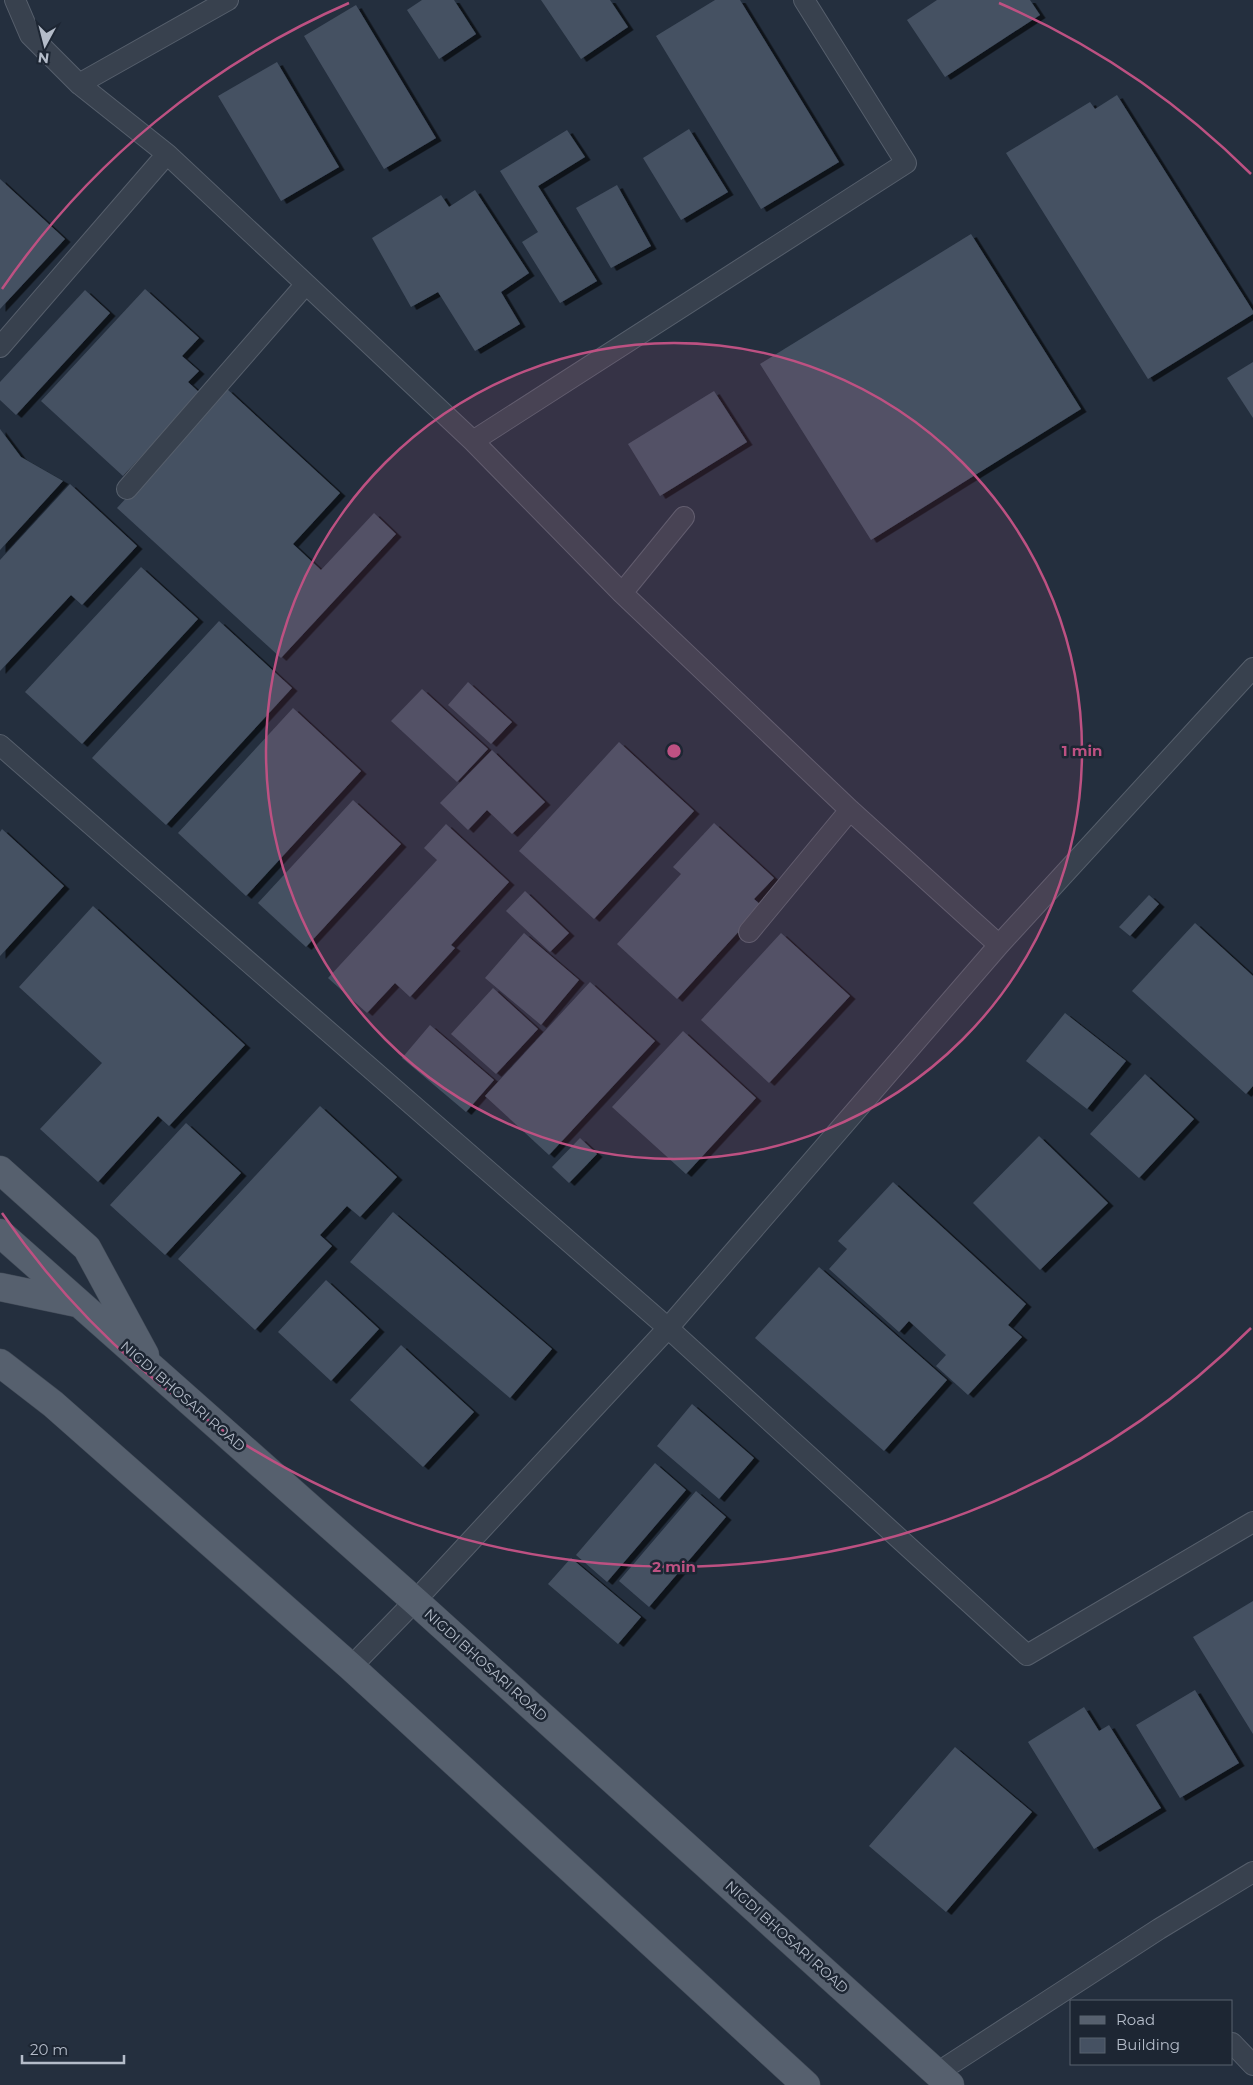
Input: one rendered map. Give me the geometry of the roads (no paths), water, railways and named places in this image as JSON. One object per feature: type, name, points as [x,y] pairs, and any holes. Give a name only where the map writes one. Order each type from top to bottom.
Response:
[{"type":"main road","points":[[0,1170],[87,1248],[153,1370]]},
{"type":"main road","points":[[0,1233],[76,1303]]},
{"type":"main road","name":"NIGDI BHOSARI ROAD","points":[[0,1287],[76,1303],[415,1601],[943,2079]]},
{"type":"main road","points":[[0,1363],[53,1404],[351,1667],[806,2085]]},
{"type":"lane","points":[[15,0],[30,35],[79,84],[167,154],[474,441],[622,593],[850,810],[999,945]]},
{"type":"lane","points":[[79,84],[228,0]]},
{"type":"lane","points":[[474,441],[906,163],[804,0]]},
{"type":"lane","points":[[0,348],[167,154]]},
{"type":"lane","points":[[126,489],[306,284]]},
{"type":"lane","points":[[622,593],[684,517]]},
{"type":"lane","points":[[351,1667],[415,1601],[668,1328],[999,945],[1253,668]]},
{"type":"lane","points":[[0,745],[668,1328],[1027,1655],[1253,1522]]},
{"type":"lane","points":[[749,932],[850,810]]},
{"type":"lane","points":[[943,2079],[1151,1935],[1253,1872]]},
{"type":"lane","points":[[1233,2044],[1253,2065]]}]
